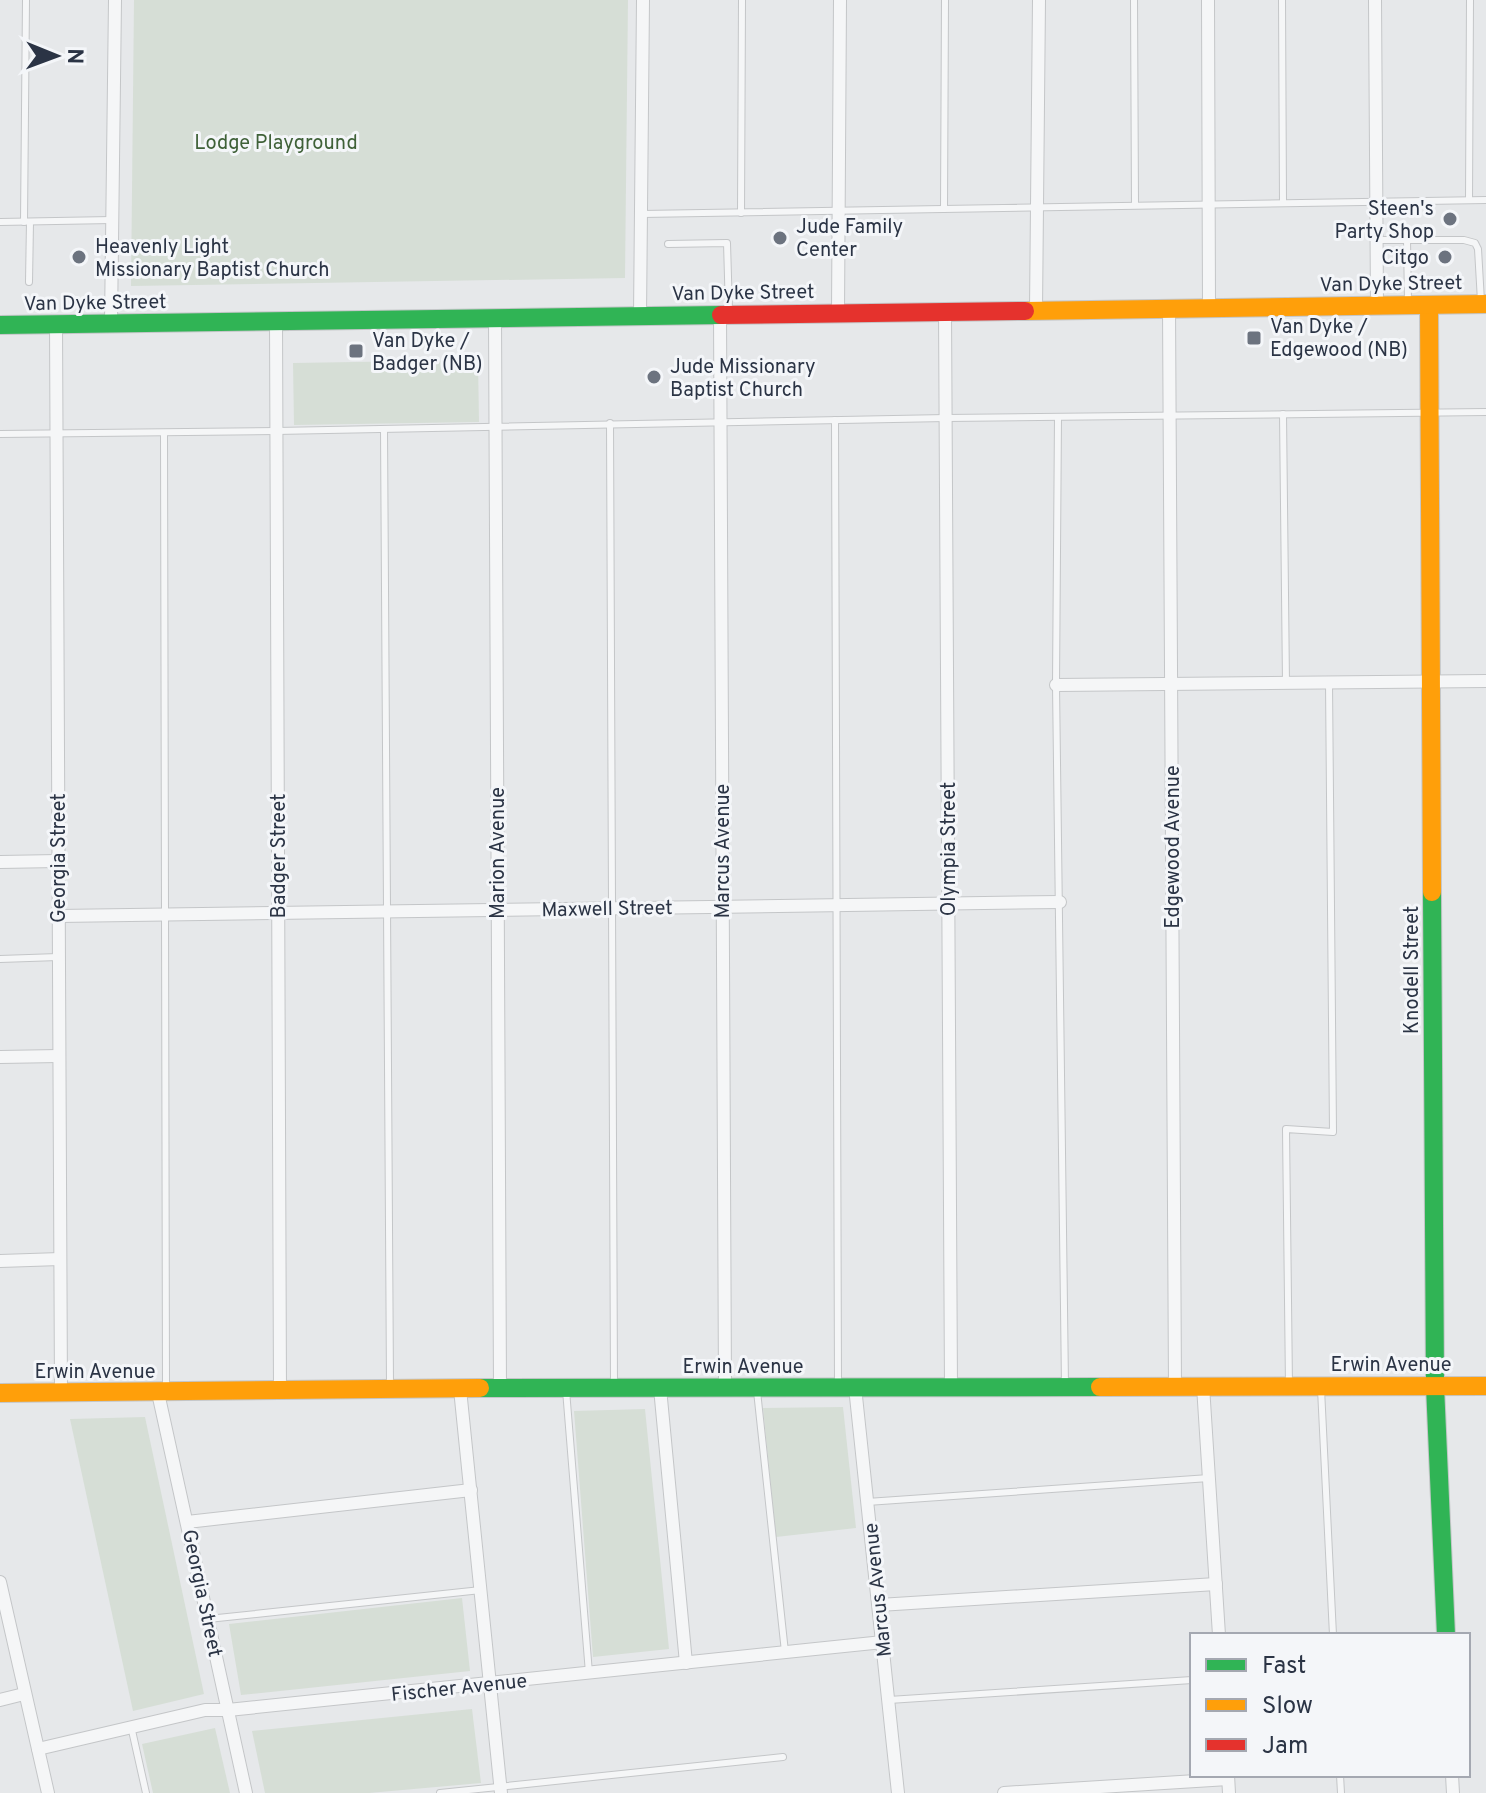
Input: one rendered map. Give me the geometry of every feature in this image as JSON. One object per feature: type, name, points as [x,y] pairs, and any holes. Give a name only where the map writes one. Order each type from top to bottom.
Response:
[{"type":"street","points":[[111,323],[115,0]]},
{"type":"street","points":[[640,316],[643,0]]},
{"type":"street","points":[[838,312],[840,0]]},
{"type":"street","points":[[1036,310],[1039,0]]},
{"type":"street","points":[[1208,0],[1209,306]]},
{"type":"street","points":[[1375,0],[1377,305]]},
{"type":"street","name":"Van Dyke Street","points":[[0,325],[1484,304]]},
{"type":"street","name":"Knodell Street","points":[[1429,305],[1435,1386],[1446,1633]]},
{"type":"street","name":"Edgewood Avenue","points":[[1169,308],[1175,1386]]},
{"type":"street","name":"Olympia Street","points":[[945,311],[951,1387]]},
{"type":"street","name":"Marcus Avenue","points":[[725,314],[721,421],[725,1388]]},
{"type":"street","name":"Marion Avenue","points":[[495,318],[500,1388]]},
{"type":"street","name":"Badger Street","points":[[276,321],[280,1391]]},
{"type":"street","name":"Georgia Street","points":[[56,324],[61,1393]]},
{"type":"street","points":[[1056,685],[1486,681]]},
{"type":"street","points":[[0,862],[58,861]]},
{"type":"street","name":"Maxwell Street","points":[[58,916],[1060,902]]},
{"type":"street","points":[[0,1057],[59,1056]]},
{"type":"street","points":[[0,1261],[60,1259]]},
{"type":"street","points":[[1203,1386],[1219,1633]]},
{"type":"street","name":"Erwin Avenue","points":[[0,1393],[500,1388],[1486,1386]]},
{"type":"street","name":"Marcus Avenue","points":[[846,1387],[867,1502],[898,1793]]},
{"type":"street","points":[[660,1388],[686,1663]]},
{"type":"street","points":[[460,1389],[501,1790]]},
{"type":"street","name":"Georgia Street","points":[[162,1393],[246,1793]]},
{"type":"street","points":[[187,1522],[471,1490]]},
{"type":"street","points":[[0,1582],[48,1793]]},
{"type":"street","points":[[879,1605],[1216,1584]]},
{"type":"street","name":"Fischer Avenue","points":[[38,1749],[205,1710],[883,1642]]},
{"type":"street","points":[[0,1700],[24,1694]]},
{"type":"street","points":[[1004,1793],[1228,1777],[1229,1793]]},
{"type":"lane","points":[[26,0],[29,282]]},
{"type":"lane","points":[[741,213],[742,0]]},
{"type":"lane","points":[[944,209],[945,0]]},
{"type":"lane","points":[[1134,0],[1135,205]]},
{"type":"lane","points":[[1282,0],[1283,203]]},
{"type":"lane","points":[[1469,200],[1470,0]]},
{"type":"lane","points":[[641,214],[1486,200]]},
{"type":"lane","points":[[0,222],[113,220]]},
{"type":"lane","points":[[1376,240],[1464,240],[1475,243],[1484,304]]},
{"type":"lane","points":[[1407,240],[1408,305]]},
{"type":"lane","points":[[668,244],[727,243],[725,314]]},
{"type":"lane","points":[[0,434],[1486,412]]},
{"type":"lane","points":[[1283,414],[1286,683]]},
{"type":"lane","points":[[1058,417],[1056,685],[1065,1387]]},
{"type":"lane","points":[[835,420],[837,905],[846,1387]]},
{"type":"lane","points":[[610,423],[614,1389]]},
{"type":"lane","points":[[384,429],[390,1389]]},
{"type":"lane","points":[[162,1393],[167,914],[164,433]]},
{"type":"lane","points":[[1289,1386],[1286,1129],[1333,1132],[1329,683]]},
{"type":"lane","points":[[0,959],[58,957]]},
{"type":"lane","points":[[1321,1386],[1333,1633]]},
{"type":"lane","points":[[757,1387],[785,1652]]},
{"type":"lane","points":[[566,1390],[589,1673]]},
{"type":"lane","points":[[867,1502],[1209,1478]]},
{"type":"lane","points":[[208,1619],[481,1590]]},
{"type":"lane","points":[[889,1700],[1190,1680]]},
{"type":"lane","points":[[131,1726],[146,1793]]},
{"type":"lane","points":[[440,1793],[501,1790],[783,1757]]},
{"type":"green space","name":"Lodge Playground","points":[[134,0],[628,0],[625,278],[131,286]]},
{"type":"green space","points":[[478,360],[479,422],[294,425],[293,363]]},
{"type":"green space","points":[[843,1407],[856,1528],[776,1537],[763,1408]]},
{"type":"green space","points":[[645,1409],[669,1649],[593,1657],[574,1411]]},
{"type":"green space","points":[[145,1417],[204,1694],[133,1711],[70,1419]]},
{"type":"green space","points":[[462,1598],[470,1671],[241,1695],[229,1624]]},
{"type":"green space","points":[[472,1709],[481,1783],[369,1793],[265,1793],[252,1731]]},
{"type":"green space","points":[[215,1728],[230,1793],[153,1793],[142,1744]]},
{"type":"traffic: fast","points":[[0,325],[721,315]]},
{"type":"traffic: fast","points":[[1432,892],[1435,1386],[1446,1633]]},
{"type":"traffic: fast","points":[[480,1388],[1100,1387]]},
{"type":"traffic: slow","points":[[1025,311],[1486,304]]},
{"type":"traffic: slow","points":[[1429,305],[1432,892]]},
{"type":"traffic: slow","points":[[1100,1387],[1486,1386]]},
{"type":"traffic: slow","points":[[0,1393],[480,1388]]},
{"type":"traffic: jam","points":[[721,315],[1025,311]]},
{"type":"place","name":"Steen's Party Shop","points":[[1450,219]]},
{"type":"place","name":"Jude Family Center","points":[[780,238]]},
{"type":"place","name":"Heavenly Light Missionary Baptist Church","points":[[79,257]]},
{"type":"place","name":"Citgo","points":[[1445,257]]},
{"type":"place","name":"Van Dyke / Edgewood (NB)","points":[[1254,338]]},
{"type":"place","name":"Van Dyke / Badger (NB)","points":[[356,351]]},
{"type":"place","name":"Jude Missionary Baptist Church","points":[[654,377]]}]
